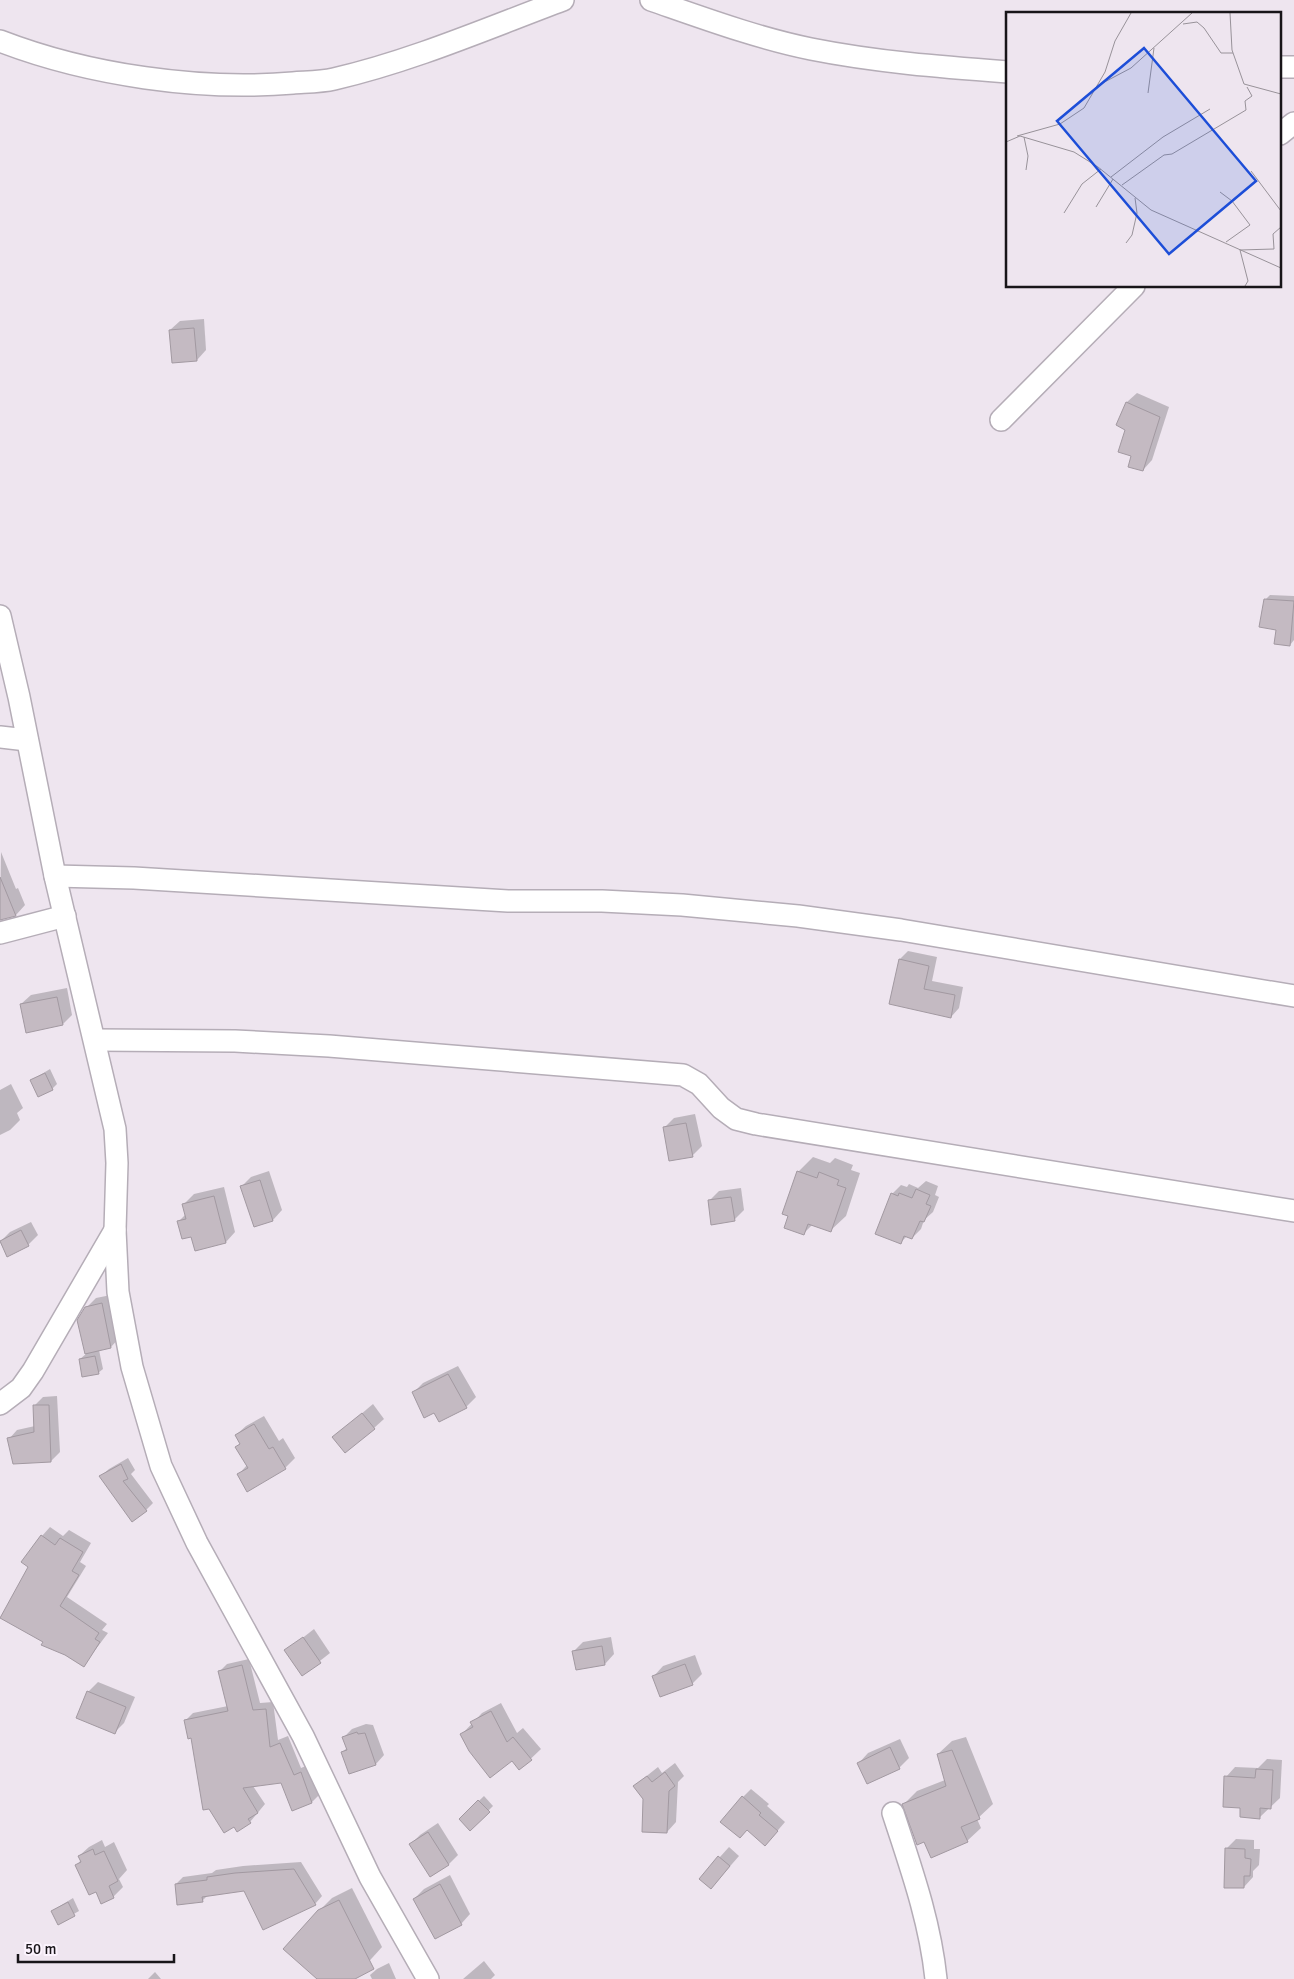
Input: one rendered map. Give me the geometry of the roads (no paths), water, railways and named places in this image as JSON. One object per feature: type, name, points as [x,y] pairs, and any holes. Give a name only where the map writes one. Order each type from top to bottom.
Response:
[{"type":"street","points":[[0,41],[92,68],[151,79],[254,86],[333,80],[439,47],[563,0]]},
{"type":"street","points":[[651,0],[713,21],[810,49],[894,62],[1006,72]]},
{"type":"street","points":[[1282,132],[1294,123]]},
{"type":"street","points":[[1002,420],[1132,288]]},
{"type":"street","points":[[0,616],[55,876],[115,1129],[117,1163],[115,1230],[118,1292],[132,1367],[151,1437],[170,1488],[197,1543],[303,1736],[375,1886],[428,1979]]},
{"type":"street","points":[[0,737],[27,740]]},
{"type":"street","points":[[55,876],[134,878],[508,901],[602,901],[682,905],[779,914],[901,930],[1294,996]]},
{"type":"street","points":[[0,933],[65,916]]},
{"type":"street","points":[[95,1040],[235,1040],[683,1075],[699,1084],[721,1108],[736,1119],[756,1124],[1294,1211]]},
{"type":"street","points":[[0,1404],[20,1388],[33,1371],[115,1230]]},
{"type":"street","points":[[893,1813],[924,1908],[933,1950],[936,1979]]}]
